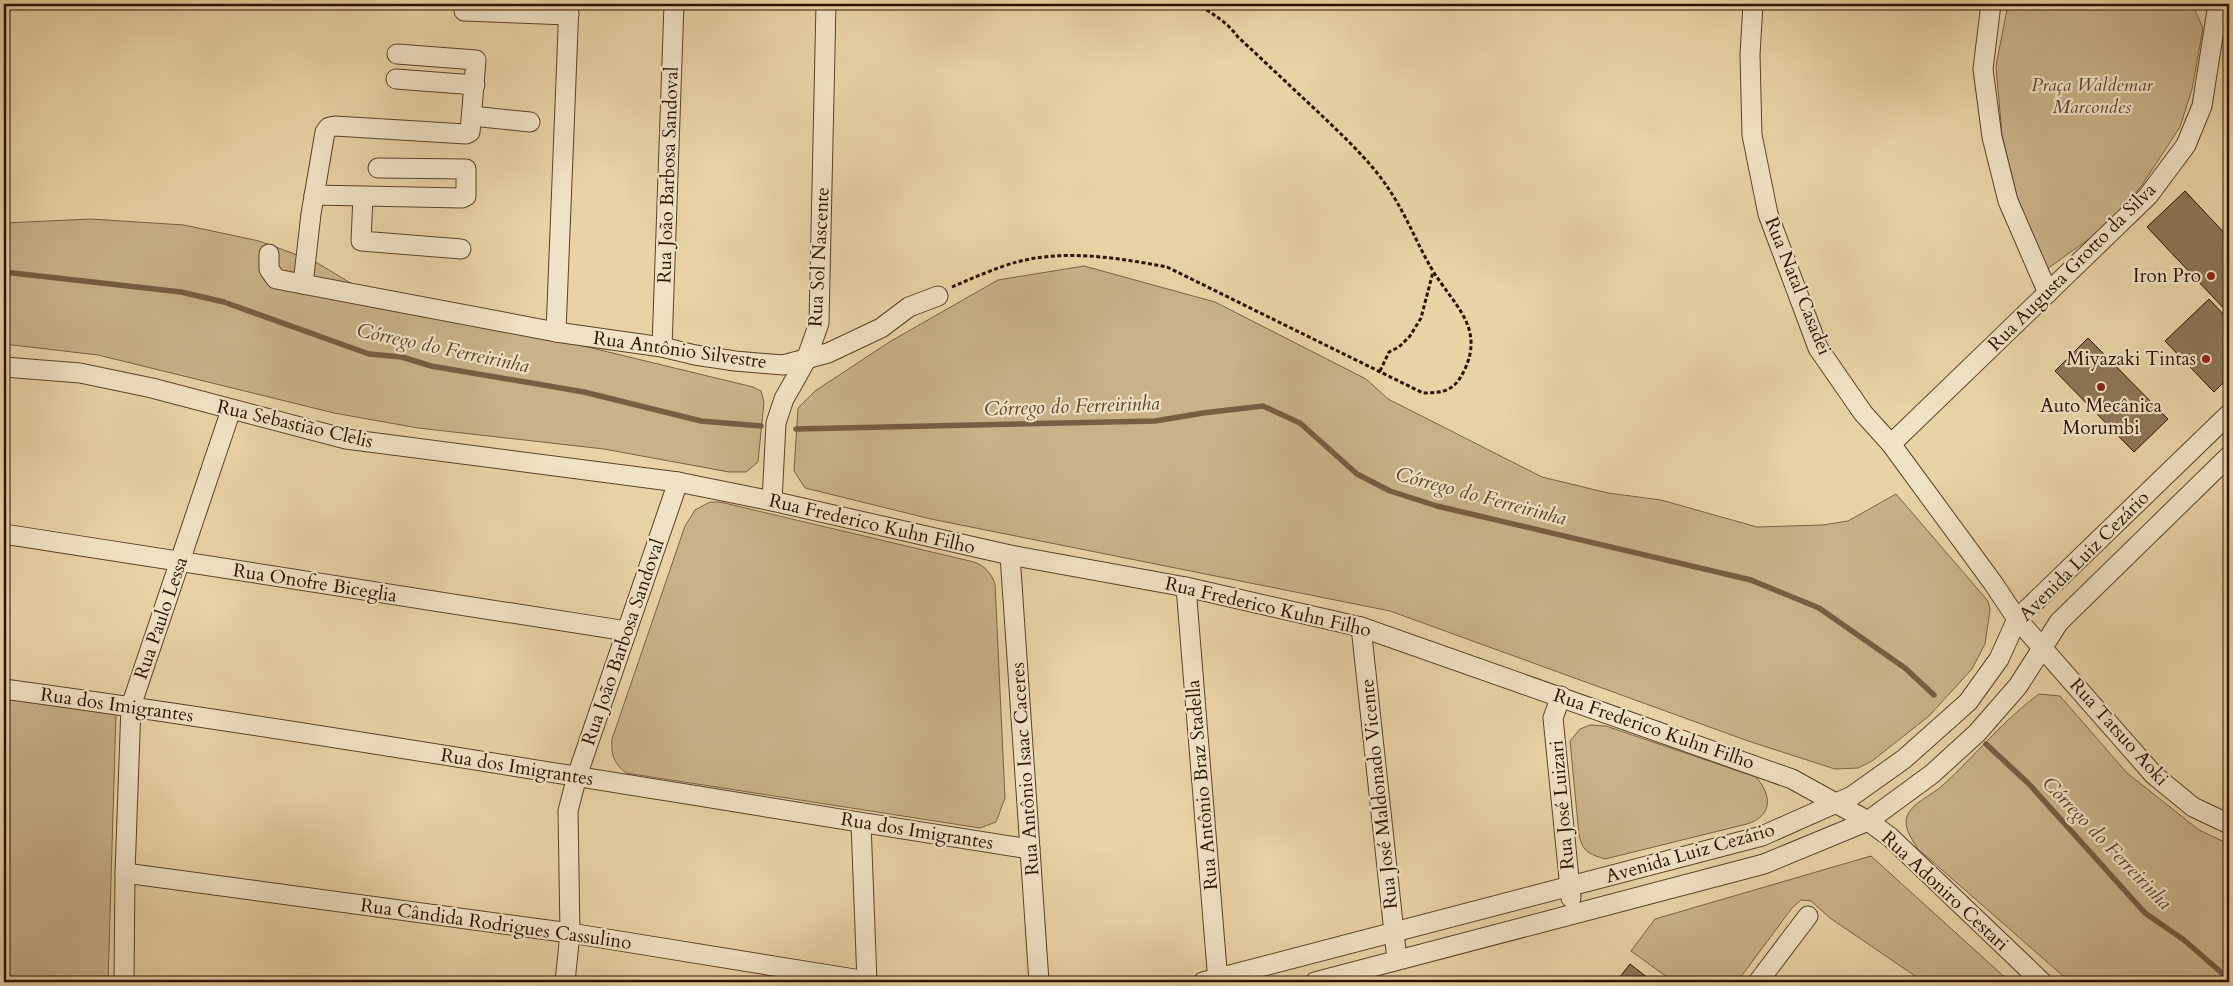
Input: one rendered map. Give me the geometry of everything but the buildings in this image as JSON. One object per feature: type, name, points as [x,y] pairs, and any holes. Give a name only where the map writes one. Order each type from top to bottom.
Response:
[{"type":"street","points":[[464,4],[464,11],[569,9],[556,332]]},
{"type":"street","name":"Rua João Barbosa Sandoval","points":[[662,347],[674,4]]},
{"type":"street","name":"Rua Sol Nascente","points":[[772,501],[776,423],[784,399],[806,360],[819,324],[826,4]]},
{"type":"street","name":"Rua Natal Casadei","points":[[1753,4],[1750,55],[1752,135],[1768,214],[1818,348],[1863,413],[1891,444],[1993,583],[2017,619],[2042,647]]},
{"type":"street","points":[[1991,4],[1983,69],[1992,138],[2008,201],[2048,293]]},
{"type":"street","name":"Rua Augusta Grotto da Silva","points":[[1891,444],[2148,196],[2186,145],[2202,106],[2218,4]]},
{"type":"street","points":[[303,284],[314,195],[325,132],[329,127],[466,134],[470,132],[476,60],[397,54]]},
{"type":"street","points":[[396,79],[475,85]]},
{"type":"street","points":[[472,116],[530,122]]},
{"type":"street","points":[[314,195],[462,198],[466,196],[466,169],[378,168]]},
{"type":"street","points":[[362,197],[361,241],[461,249]]},
{"type":"street","name":"Rua Antônio Silvestre","points":[[270,254],[269,269],[276,279],[556,332],[662,347],[695,355],[735,361],[783,365],[828,353],[881,328],[909,307],[938,296]]},
{"type":"street","name":"Rua Sebastião Clelis","points":[[4,367],[80,373],[152,388],[346,439],[678,482]]},
{"type":"street","name":"Rua Paulo Lessa","points":[[124,982],[125,873],[131,706],[231,410]]},
{"type":"street","name":"Avenida Luiz Cezário","points":[[1213,981],[1301,956],[1762,836],[1852,796],[1904,759],[1968,702],[1998,659],[2017,619],[2229,414]]},
{"type":"street","name":"Avenida Luiz Cezário","points":[[1322,981],[1764,864],[1868,821],[1932,774],[1977,733],[2018,686],[2059,622],[2229,456]]},
{"type":"street","name":"Rua João Barbosa Sandoval","points":[[565,982],[570,933],[568,811],[577,776],[678,482]]},
{"type":"street","name":"Rua Frederico Kuhn Filho","points":[[678,482],[772,501],[1010,555],[1186,587],[1361,627],[1792,778],[1868,821]]},
{"type":"street","name":"Rua Onofre Biceglia","points":[[4,534],[627,631]]},
{"type":"street","name":"Rua Antônio Isaac Caceres","points":[[1010,555],[1039,982]]},
{"type":"street","name":"Rua Antônio Braz Stadella","points":[[1186,587],[1213,981]]},
{"type":"street","name":"Rua José Maldonado Vicente","points":[[1361,627],[1398,960]]},
{"type":"street","name":"Rua Tatsuo Aoki","points":[[2042,647],[2154,775],[2193,807],[2229,824]]},
{"type":"street","name":"Rua dos Imigrantes","points":[[4,689],[131,706],[1030,849]]},
{"type":"street","name":"Rua José Luizari","points":[[1561,696],[1553,718],[1572,914]]},
{"type":"street","name":"Rua Adoniro Cestari","points":[[1868,821],[1890,837],[2042,982]]},
{"type":"street","points":[[861,823],[867,981]]},
{"type":"street","name":"Rua Cândida Rodrigues Cassulino","points":[[125,873],[570,933],[867,981]]},
{"type":"street","points":[[1758,982],[1808,916]]},
{"type":"street","points":[[1301,956],[1306,982]]},
{"type":"path","points":[[938,296],[960,283],[1017,262],[1080,256],[1123,259],[1167,267],[1423,393],[1440,393],[1450,389],[1460,379],[1471,356],[1471,332],[1458,307],[1434,271],[1392,193],[1353,145],[1238,37],[1233,30],[1218,17],[1196,4]]},
{"type":"path","points":[[1380,371],[1389,352],[1399,347],[1410,336],[1421,318],[1434,271]]},
{"type":"green space","name":"Praça Waldemar Marcondes","points":[[2008,4],[2192,4],[2203,28],[2192,89],[2180,127],[2142,185],[2125,206],[2100,231],[2047,269],[2017,197],[2002,135],[1996,66]]},
{"type":"green space","points":[[91,219],[184,225],[259,241],[314,261],[369,294],[753,387],[761,391],[764,402],[758,462],[746,472],[729,472],[604,449],[418,428],[334,413],[98,355],[4,344],[4,223]]},
{"type":"green space","points":[[1084,266],[1215,302],[1366,379],[1388,399],[1542,477],[1608,493],[1661,500],[1757,527],[1823,525],[1848,521],[1896,494],[1988,601],[1990,610],[1985,644],[1972,669],[1929,716],[1872,761],[1858,768],[1835,769],[1748,741],[1390,611],[931,519],[805,488],[794,471],[798,408],[815,391],[891,341],[998,280]]},
{"type":"green space","points":[[710,502],[720,502],[974,562],[987,570],[995,584],[1005,798],[996,822],[980,828],[626,773],[618,765],[612,750],[612,739],[685,526],[695,510]]},
{"type":"green space","points":[[2039,694],[2060,696],[2127,773],[2199,830],[2229,844],[2229,982],[2070,982],[1917,848],[1906,824],[1907,816],[1913,807],[1942,786],[2013,715]]},
{"type":"green space","points":[[4,697],[116,713],[108,982],[4,982]]},
{"type":"green space","points":[[1590,725],[1606,726],[1756,777],[1767,798],[1767,804],[1762,816],[1747,824],[1605,859],[1591,854],[1582,845],[1579,835],[1570,741],[1580,729]]},
{"type":"green space","points":[[1871,856],[2010,982],[1924,982],[1830,918],[1811,901],[1801,900],[1792,908],[1737,982],[1674,982],[1631,951],[1655,919]]},
{"type":"waterway","name":"Córrego do Ferreirinha","points":[[4,272],[181,292],[224,302],[369,354],[402,357],[431,366],[584,392],[701,421],[761,426]]},
{"type":"waterway","name":"Córrego do Ferreirinha","points":[[796,429],[1155,421],[1263,406],[1300,423],[1357,474],[1390,491],[1437,506],[1751,580],[1819,608],[1905,668],[1934,695]]},
{"type":"waterway","name":"Córrego do Ferreirinha","points":[[1986,744],[2029,784],[2145,913],[2184,940],[2223,974],[2229,982]]},
{"type":"place","name":"Iron Pro","points":[[2211,276]]},
{"type":"place","name":"Miyazaki Tintas","points":[[2206,359]]},
{"type":"place","name":"Auto Mecânica Morumbi","points":[[2101,387]]}]
